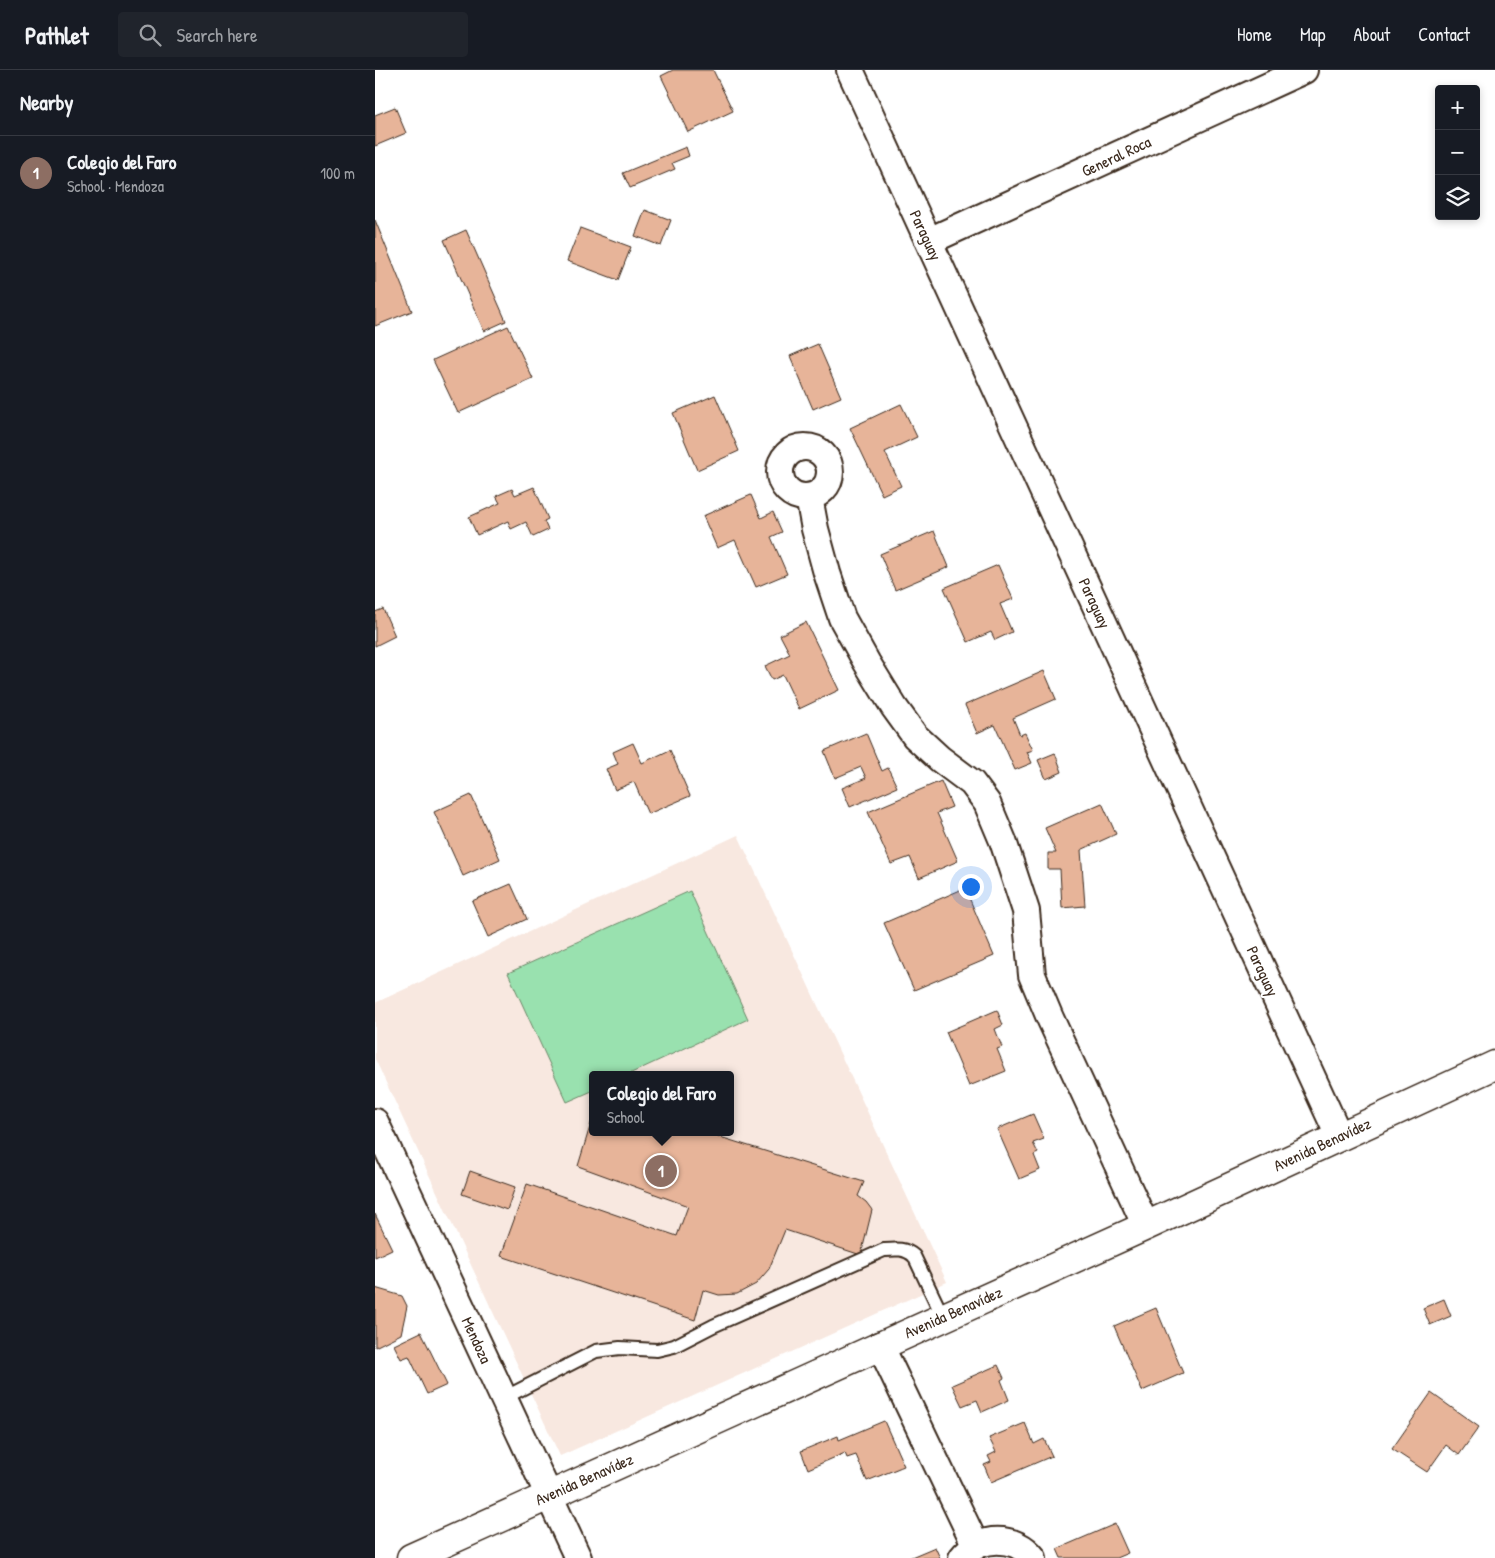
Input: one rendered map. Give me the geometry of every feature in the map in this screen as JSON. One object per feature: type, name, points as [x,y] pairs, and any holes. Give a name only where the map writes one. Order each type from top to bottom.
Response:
[{"type":"main road","name":"Avenida Benavídez","points":[[411,1558],[1146,1226],[1495,1065]]},
{"type":"street","name":"Paraguay","points":[[850,70],[1339,1136]]},
{"type":"street","name":"General Roca","points":[[929,241],[1304,70]]},
{"type":"street","points":[[809,497],[815,529],[827,573],[842,618],[867,663],[894,707],[915,736],[940,759],[971,783],[987,803],[1003,841],[1026,911],[1032,974],[1050,1018],[1146,1226]]},
{"type":"street","name":"Mendoza","points":[[375,1122],[578,1558]]},
{"type":"street","points":[[880,1345],[969,1552],[989,1541],[1003,1540],[1017,1545],[1033,1558]]},
{"type":"lane","points":[[504,1398],[596,1351],[619,1348],[657,1350],[674,1346],[713,1326],[884,1250],[900,1249],[909,1251],[914,1256],[943,1317]]},
{"type":"shaded area","points":[[738,835],[947,1282],[560,1456],[375,1059],[375,1003]]},
{"type":"green space","points":[[690,891],[748,1019],[636,1071],[589,1071],[589,1092],[567,1102],[508,973]]},
{"type":"building","points":[[673,70],[713,70],[733,111],[688,132],[661,76]]},
{"type":"building","points":[[395,107],[406,133],[375,146],[375,115]]},
{"type":"building","points":[[686,147],[689,156],[672,163],[675,169],[630,188],[623,173]]},
{"type":"building","points":[[645,210],[671,220],[661,246],[635,236]]},
{"type":"building","points":[[375,220],[412,311],[375,326]]},
{"type":"building","points":[[580,228],[631,247],[618,280],[567,261]]},
{"type":"building","points":[[466,230],[506,321],[484,331],[444,240]]},
{"type":"building","points":[[508,326],[533,379],[458,413],[433,360]]},
{"type":"building","points":[[818,344],[841,397],[813,409],[790,356]]},
{"type":"building","points":[[715,395],[739,451],[697,470],[673,413]]},
{"type":"building","points":[[901,404],[917,437],[885,452],[901,486],[882,495],[850,428]]},
{"type":"building","points":[[534,487],[548,519],[544,521],[548,530],[533,537],[526,522],[511,529],[508,521],[477,535],[469,517],[500,503],[496,496],[512,489],[515,495]]},
{"type":"building","points":[[751,495],[761,518],[773,512],[782,532],[771,537],[787,574],[756,587],[735,540],[717,548],[703,516]]},
{"type":"building","points":[[934,531],[949,567],[895,590],[880,554]]},
{"type":"building","points":[[998,565],[1013,599],[1000,604],[1012,632],[995,640],[991,632],[968,642],[944,588]]},
{"type":"building","points":[[383,609],[395,636],[375,646],[375,612]]},
{"type":"building","points":[[806,622],[839,690],[799,709],[783,675],[772,680],[765,666],[790,654],[780,635]]},
{"type":"building","points":[[1044,671],[1056,699],[1013,718],[1020,735],[1025,733],[1033,750],[1027,752],[1032,763],[1015,770],[995,725],[977,733],[965,705]]},
{"type":"building","points":[[866,733],[882,771],[888,768],[897,787],[850,807],[842,788],[866,778],[861,767],[835,778],[824,751]]},
{"type":"building","points":[[633,743],[642,763],[670,750],[690,796],[648,814],[634,782],[615,790],[606,769],[618,764],[613,752]]},
{"type":"building","points":[[1055,753],[1062,772],[1046,779],[1038,760]]},
{"type":"building","points":[[941,781],[952,807],[937,813],[958,861],[919,878],[910,857],[891,864],[868,812]]},
{"type":"building","points":[[471,795],[500,859],[463,876],[434,812]]},
{"type":"building","points":[[1102,803],[1116,834],[1081,850],[1085,906],[1062,908],[1060,869],[1048,869],[1048,853],[1056,853],[1045,828]]},
{"type":"building","points":[[511,884],[527,919],[488,937],[472,901]]},
{"type":"building","points":[[965,888],[994,956],[914,990],[884,923]]},
{"type":"building","points":[[997,1010],[1003,1025],[995,1029],[1002,1047],[997,1049],[1006,1071],[969,1086],[946,1032]]},
{"type":"building","points":[[1033,1114],[1044,1139],[1033,1143],[1038,1153],[1034,1155],[1040,1170],[1019,1179],[997,1129]]},
{"type":"building","points":[[589,1130],[589,1136],[717,1136],[864,1182],[858,1196],[872,1210],[861,1255],[785,1230],[769,1269],[756,1284],[737,1294],[719,1295],[703,1290],[695,1320],[501,1256],[527,1184],[677,1236],[688,1206],[578,1166]]},
{"type":"building","points":[[470,1171],[515,1187],[507,1210],[462,1194]]},
{"type":"building","points":[[375,1214],[392,1249],[375,1257]]},
{"type":"building","points":[[375,1288],[402,1296],[407,1306],[401,1334],[375,1347]]},
{"type":"building","points":[[1444,1299],[1451,1316],[1430,1325],[1423,1308]]},
{"type":"building","points":[[1156,1308],[1183,1373],[1142,1391],[1114,1326]]},
{"type":"building","points":[[421,1332],[447,1385],[427,1394],[409,1356],[401,1359],[394,1345]]},
{"type":"building","points":[[998,1365],[1004,1378],[1001,1380],[1009,1400],[982,1412],[977,1400],[962,1406],[952,1385]]},
{"type":"building","points":[[1431,1393],[1479,1427],[1459,1455],[1446,1445],[1427,1472],[1392,1449]]},
{"type":"building","points":[[884,1421],[904,1466],[867,1481],[856,1455],[847,1458],[845,1453],[808,1469],[801,1451],[838,1436],[839,1440]]},
{"type":"building","points":[[1025,1423],[1034,1444],[1044,1439],[1052,1456],[991,1482],[984,1465],[991,1462],[988,1456],[996,1452],[989,1438]]},
{"type":"building","points":[[1115,1524],[1128,1553],[1116,1558],[1061,1558],[1057,1549]]},
{"type":"building","points":[[935,1547],[940,1558],[909,1558]]},
{"type":"place","name":"Colegio del Faro","points":[[661,1171]]}]
